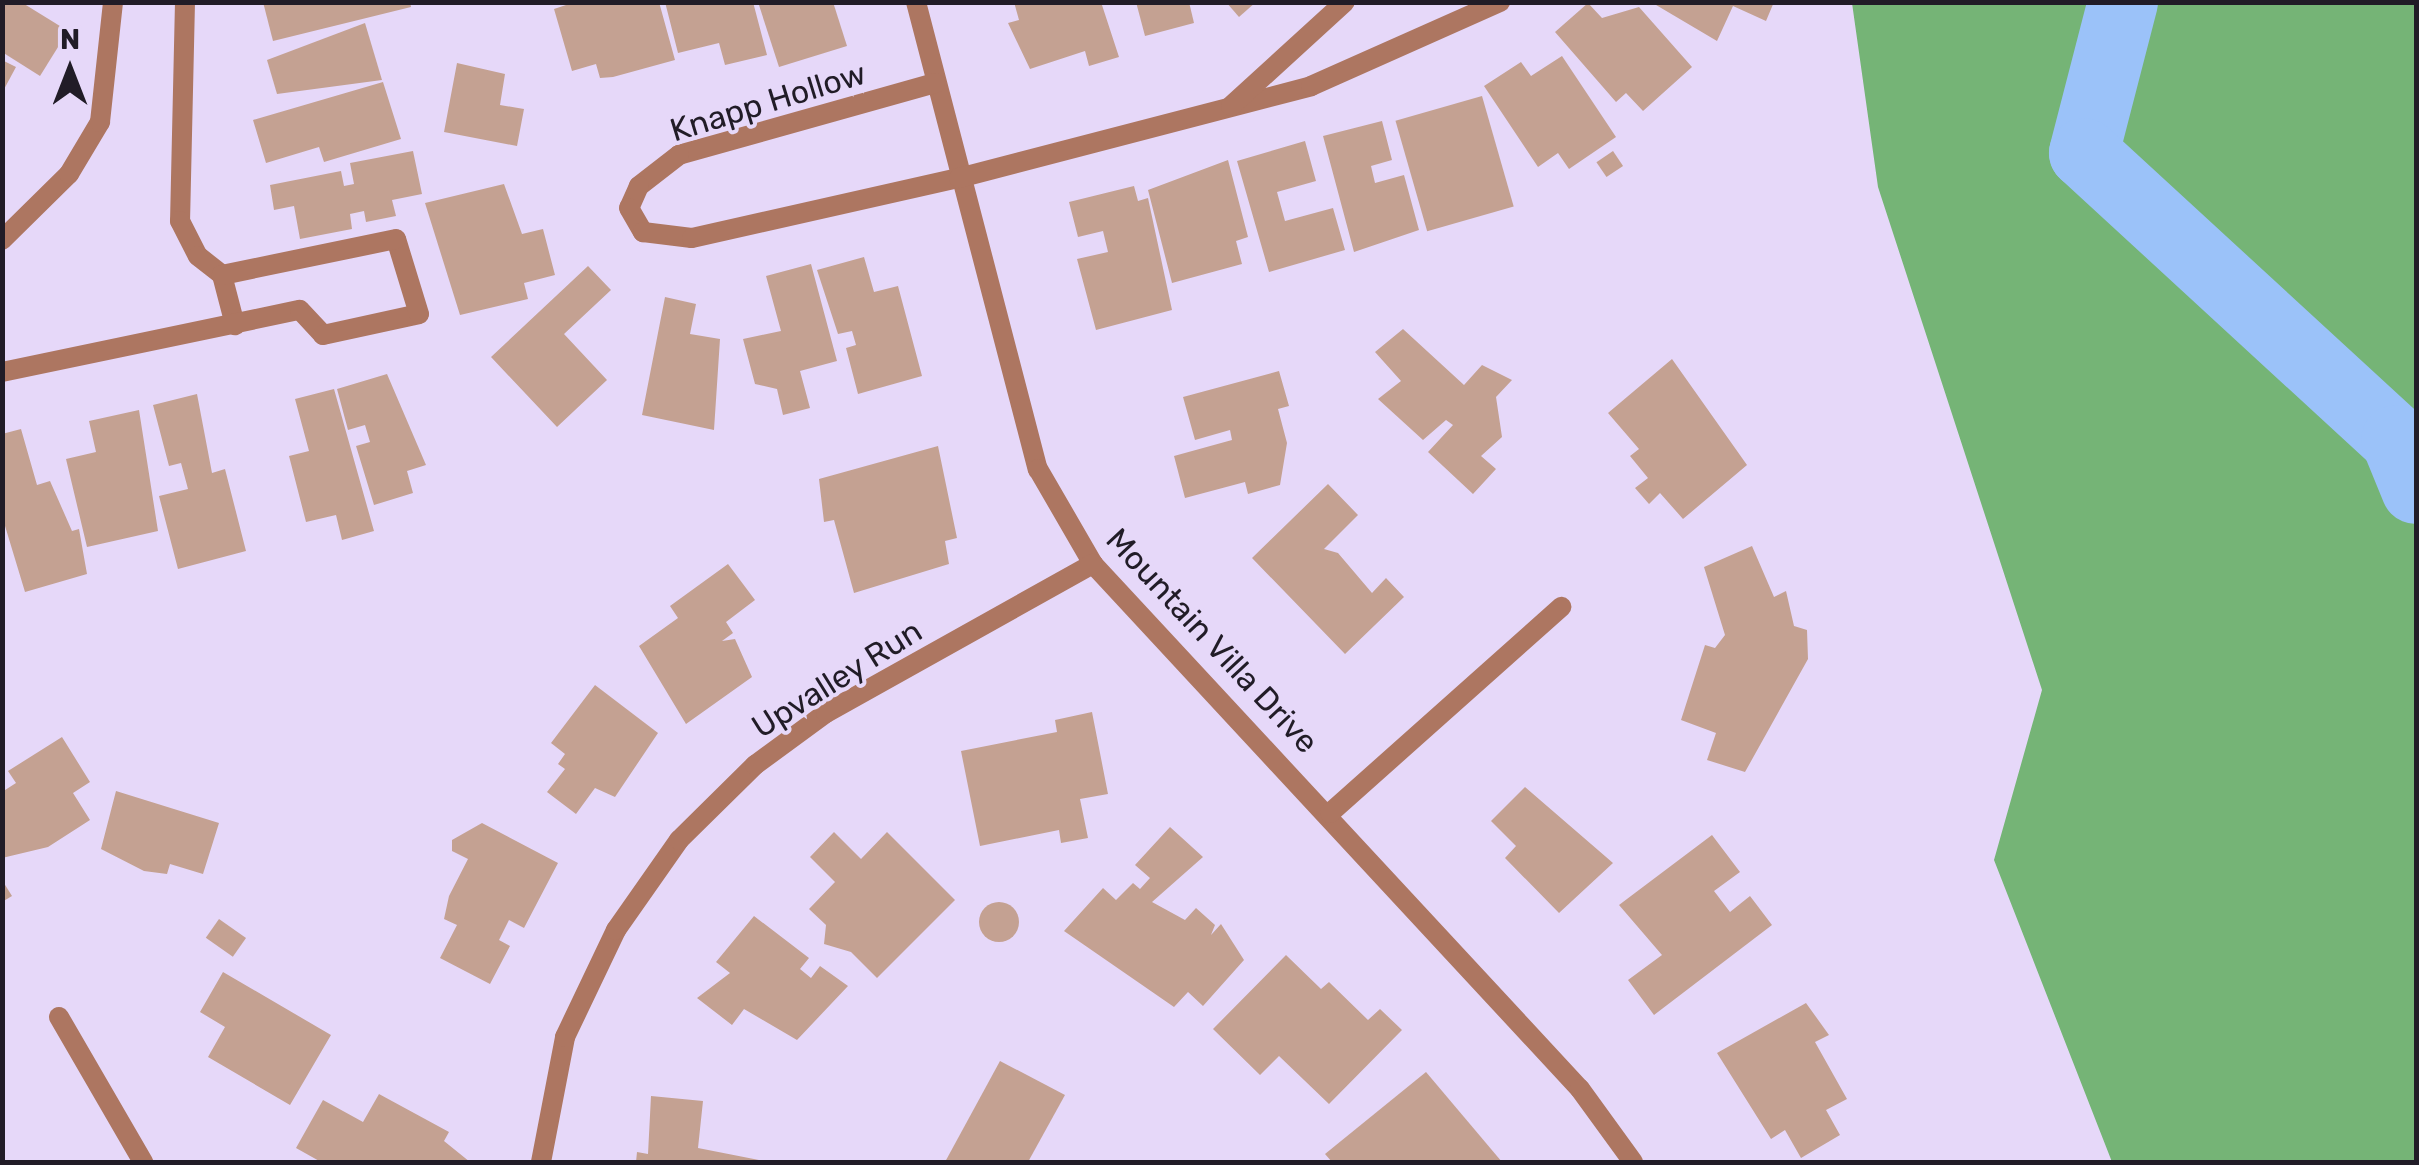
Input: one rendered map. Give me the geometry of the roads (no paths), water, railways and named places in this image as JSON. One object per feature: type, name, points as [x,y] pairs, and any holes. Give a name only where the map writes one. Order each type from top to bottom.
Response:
[{"type":"street","points":[[2,240],[69,174],[100,122],[113,2]]},
{"type":"street","points":[[185,2],[180,221],[198,256],[222,276],[235,324]]},
{"type":"street","name":"Mountain Villa Drive","points":[[916,2],[1038,469],[1093,564],[1330,813],[1580,1089],[1633,1162]]},
{"type":"street","points":[[1226,111],[1345,2]]},
{"type":"street","points":[[959,178],[1311,86],[1500,2]]},
{"type":"street","name":"Knapp Hollow","points":[[935,84],[678,154],[639,186],[629,208],[643,232],[692,238],[959,178]]},
{"type":"street","points":[[2,372],[300,310],[323,335],[419,314],[396,239],[222,276]]},
{"type":"street","name":"Upvalley Run","points":[[541,1162],[565,1037],[616,930],[679,840],[755,765],[826,713],[1093,564]]},
{"type":"street","points":[[1330,813],[1561,607]]},
{"type":"street","points":[[59,1017],[143,1162]]},
{"type":"waterway","points":[[2123,2],[2084,153],[2396,440],[2416,489]]},
{"type":"waterway","points":[[2408,468],[2416,457]]}]
